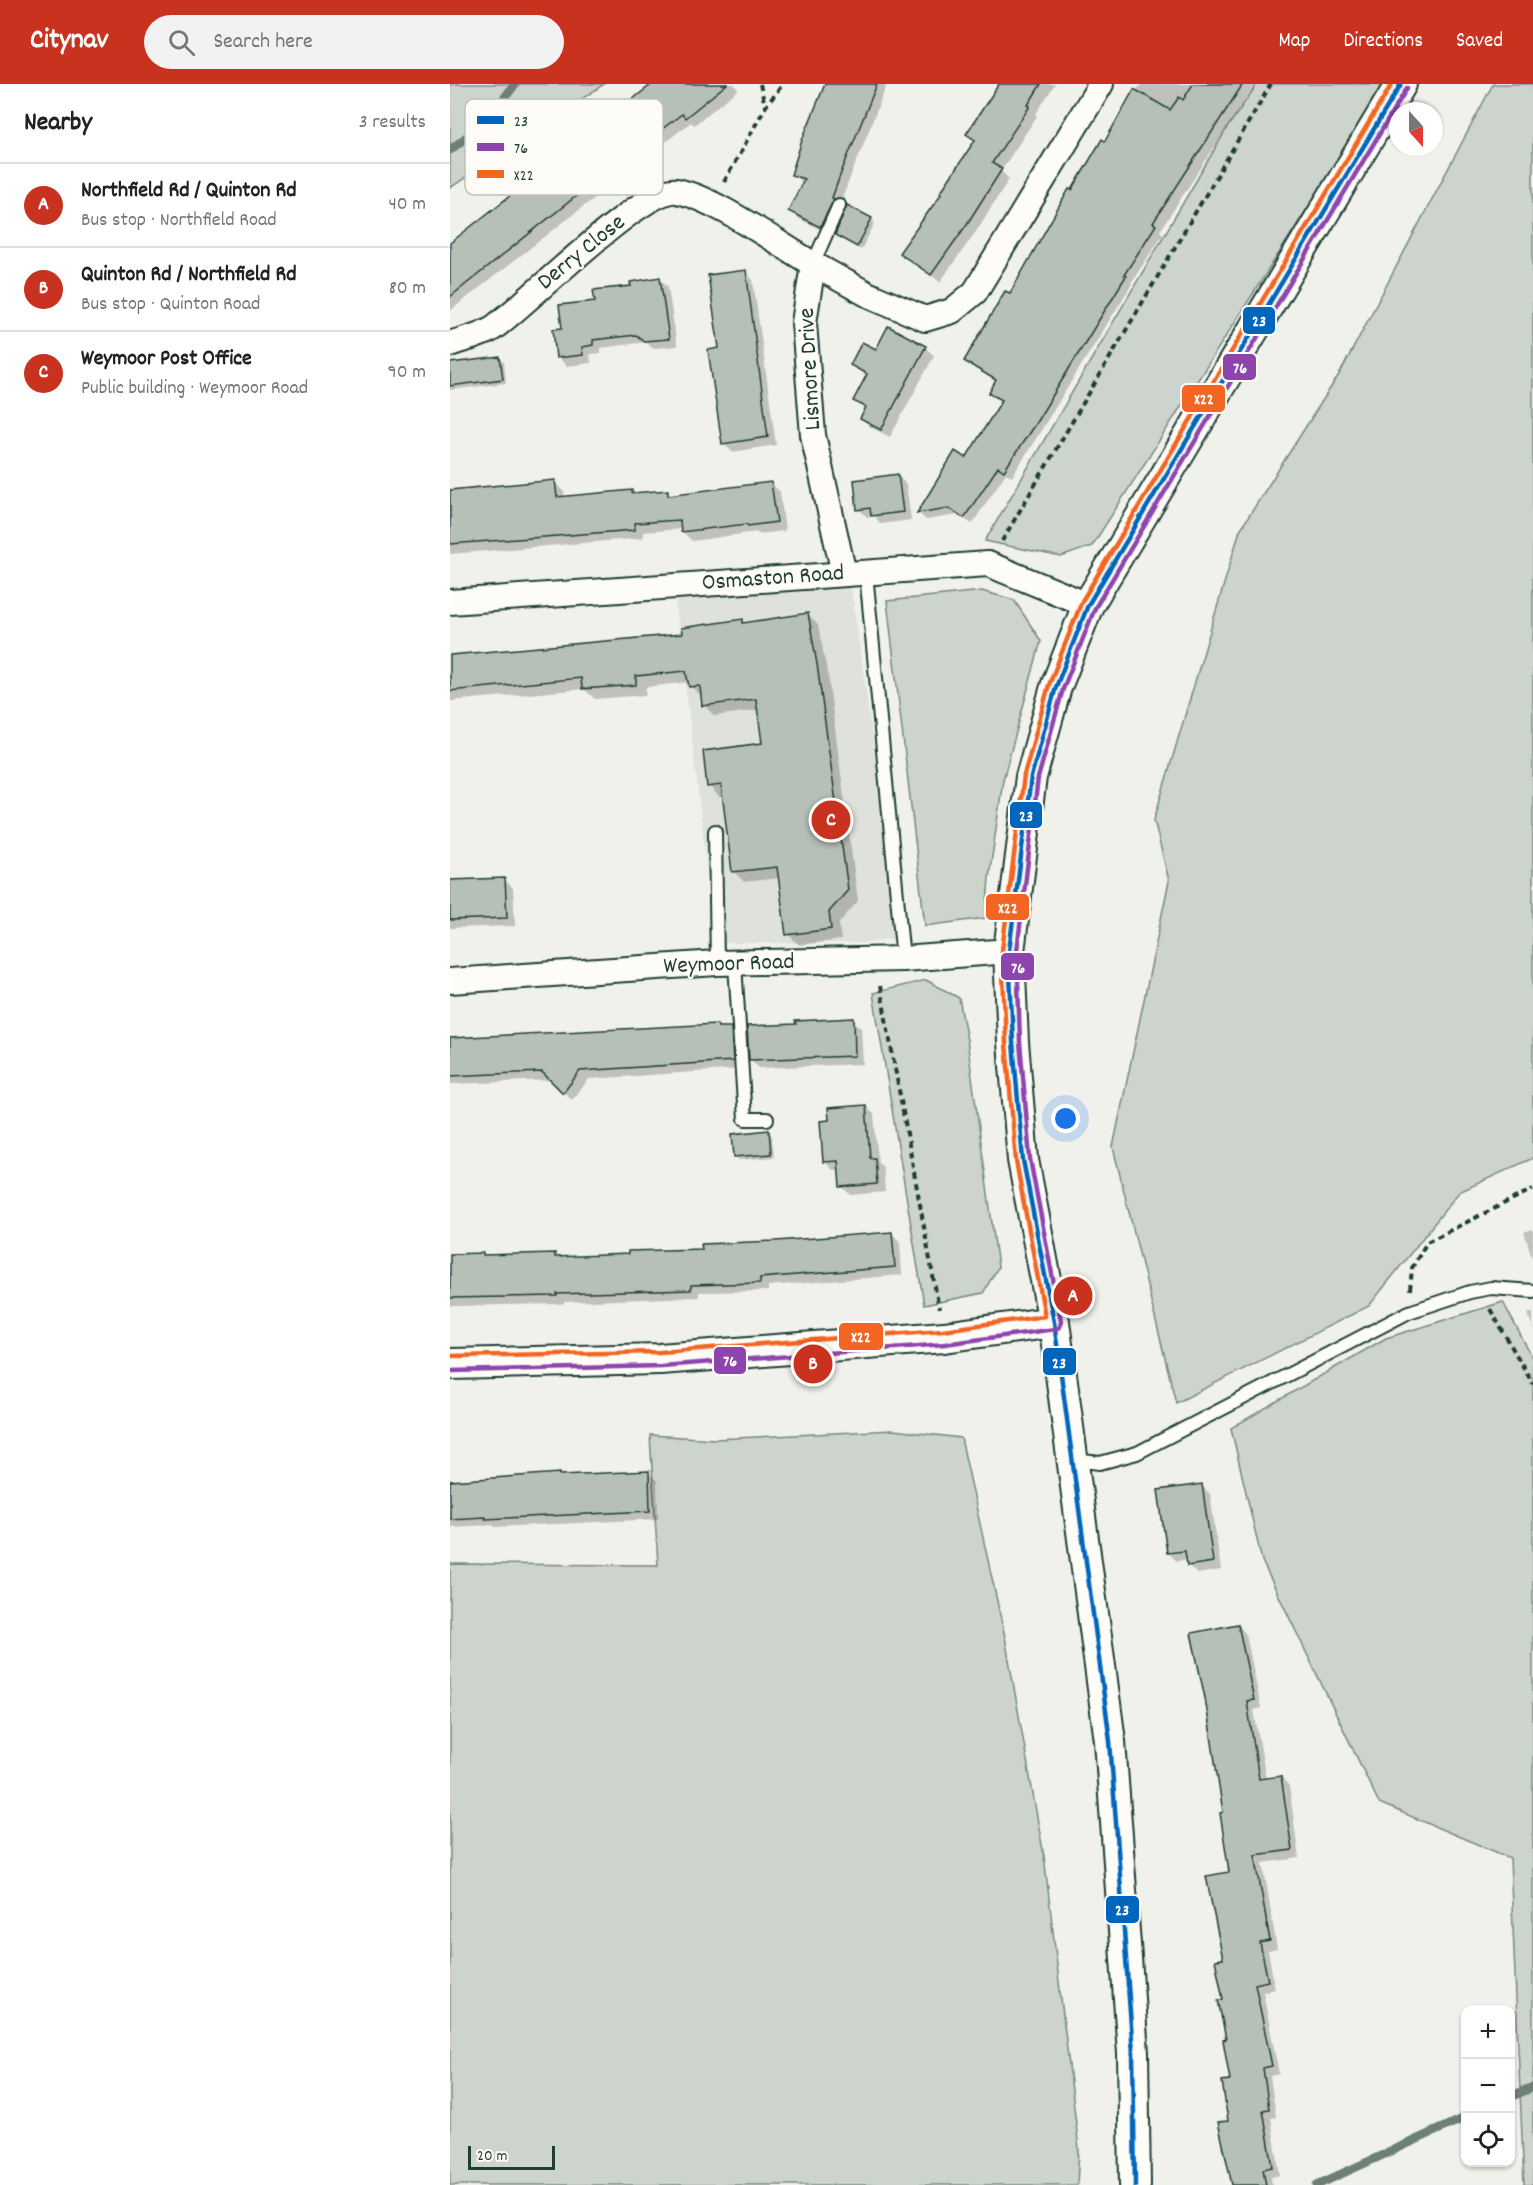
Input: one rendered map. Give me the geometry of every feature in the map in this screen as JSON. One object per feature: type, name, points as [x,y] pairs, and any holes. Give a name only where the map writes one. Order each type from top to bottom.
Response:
[{"type":"street","name":"Lismore Drive","points":[[855,574],[813,435],[804,323],[813,264],[867,294],[925,319],[952,311],[975,292],[1101,84]]},
{"type":"street","points":[[1135,2185],[1132,2053],[1110,1740],[1054,1322],[1023,1160],[1013,1042],[1009,951],[1031,777],[1056,687],[1088,605],[1401,84]]},
{"type":"street","name":"Derry Close","points":[[663,193],[674,190],[712,204],[813,264]]},
{"type":"street","name":"Derry Close","points":[[450,344],[492,329],[559,269],[651,197],[658,195]]},
{"type":"street","name":"Osmaston Road","points":[[450,602],[988,564],[1088,605]]},
{"type":"street","name":"Weymoor Road","points":[[450,981],[726,964],[903,959],[1009,951]]},
{"type":"street","points":[[450,1364],[660,1359],[944,1337],[1054,1322]]},
{"type":"lane","points":[[813,264],[839,205]]},
{"type":"lane","points":[[855,574],[903,959]]},
{"type":"lane","points":[[715,831],[726,964],[745,1119],[767,1119]]},
{"type":"lane","points":[[1073,1460],[1100,1463],[1137,1453],[1409,1312],[1470,1292],[1491,1288],[1533,1291]]},
{"type":"path","points":[[760,84],[765,106]]},
{"type":"path","points":[[712,204],[765,106],[783,84]]},
{"type":"path","points":[[988,564],[1271,84]]},
{"type":"path","points":[[876,960],[944,1337]]},
{"type":"path","points":[[1409,1312],[1412,1268],[1427,1242],[1533,1190]]},
{"type":"path","points":[[1489,1306],[1533,1384]]},
{"type":"shaded area","points":[[450,84],[604,84],[582,99],[465,99],[465,178],[450,188]]},
{"type":"shaded area","points":[[1257,84],[1384,84],[1092,546],[1061,557],[985,541],[1227,128]]},
{"type":"shaded area","points":[[1493,84],[1533,84],[1533,1158],[1459,1192],[1369,1306],[1176,1403],[1113,1147],[1169,881],[1154,820],[1240,530],[1340,373]]},
{"type":"shaded area","points":[[851,587],[901,937],[864,943],[716,943],[675,599]]},
{"type":"shaded area","points":[[982,591],[1014,600],[1041,641],[1003,780],[989,878],[986,918],[925,926],[887,601]]},
{"type":"shaded area","points":[[926,980],[959,998],[967,1040],[998,1267],[983,1293],[924,1305],[873,993]]},
{"type":"shaded area","points":[[1503,1302],[1533,1359],[1533,2185],[1524,2185],[1510,1858],[1379,1803],[1262,1561],[1231,1428],[1386,1338]]},
{"type":"shaded area","points":[[893,1430],[961,1438],[1005,1637],[1044,1856],[1079,2149],[1077,2185],[450,2185],[450,1564],[658,1565],[650,1435],[715,1439]]},
{"type":"building","points":[[652,84],[727,84],[685,118],[682,114],[663,128],[663,99],[633,99]]},
{"type":"building","points":[[825,84],[877,84],[841,173],[832,198],[834,199],[820,227],[788,211],[804,179],[791,175],[802,140]]},
{"type":"building","points":[[999,84],[1041,84],[1028,105],[1030,106],[992,163],[1002,169],[931,275],[899,253],[941,194],[975,140],[966,134]]},
{"type":"building","points":[[1193,84],[1243,84],[1153,223],[1156,225],[1037,421],[1004,471],[998,467],[964,518],[949,508],[917,513],[955,451],[966,458],[1002,400],[989,393],[996,380],[964,361],[1005,291],[1010,293],[1069,189],[1072,190],[1102,139],[1105,141],[1134,89],[1170,110],[1179,97],[1183,100]]},
{"type":"building","points":[[511,195],[578,195],[450,297],[450,243]]},
{"type":"building","points":[[847,205],[872,218],[857,247],[835,235]]},
{"type":"building","points":[[746,270],[768,437],[722,444],[708,350],[719,348],[708,275]]},
{"type":"building","points":[[660,277],[669,339],[644,341],[636,335],[593,340],[593,345],[582,347],[583,355],[556,358],[553,329],[562,328],[559,305],[595,301],[593,290],[631,286],[630,282]]},
{"type":"building","points":[[888,326],[926,346],[881,430],[860,419],[866,407],[853,401],[867,374],[850,365],[862,342],[876,349]]},
{"type":"building","points":[[500,357],[503,379],[450,386],[450,363]]},
{"type":"building","points":[[898,474],[903,512],[871,516],[870,508],[857,510],[854,480]]},
{"type":"building","points":[[555,480],[557,497],[632,490],[632,493],[668,490],[668,495],[771,482],[777,522],[681,532],[680,520],[635,523],[635,530],[450,544],[450,490]]},
{"type":"building","points":[[808,613],[848,890],[829,912],[831,929],[786,935],[777,867],[732,872],[721,785],[707,787],[703,751],[762,743],[756,699],[702,706],[700,686],[689,687],[686,671],[636,676],[636,685],[582,689],[581,678],[450,691],[450,655],[682,634],[681,628],[743,619],[743,623]]},
{"type":"building","points":[[505,878],[507,918],[450,920],[450,880]]},
{"type":"building","points":[[854,1018],[855,1056],[749,1060],[747,1026]]},
{"type":"building","points":[[717,1024],[718,1027],[731,1027],[733,1061],[580,1071],[563,1093],[542,1072],[450,1076],[450,1038]]},
{"type":"building","points":[[866,1105],[870,1158],[875,1158],[877,1184],[840,1187],[838,1161],[823,1162],[820,1121],[829,1120],[828,1108]]},
{"type":"building","points":[[769,1130],[771,1154],[734,1157],[732,1134]]},
{"type":"building","points":[[892,1232],[895,1267],[760,1278],[760,1283],[691,1285],[691,1290],[450,1298],[450,1254],[555,1253],[555,1257],[628,1254],[628,1251],[702,1249],[701,1244]]},
{"type":"building","points":[[649,1471],[650,1511],[450,1519],[450,1481],[560,1473],[560,1475]]},
{"type":"building","points":[[1202,1484],[1213,1562],[1187,1566],[1185,1551],[1167,1553],[1158,1490]]},
{"type":"building","points":[[1238,1624],[1254,1700],[1247,1701],[1259,1779],[1281,1776],[1292,1850],[1255,1855],[1270,1941],[1260,1943],[1268,1981],[1255,1984],[1272,2066],[1263,2068],[1269,2109],[1263,2110],[1273,2167],[1263,2169],[1266,2185],[1232,2185],[1218,2122],[1228,2121],[1222,2081],[1230,2080],[1223,2040],[1226,2039],[1218,2000],[1223,1999],[1215,1960],[1223,1959],[1206,1876],[1229,1872],[1220,1813],[1223,1812],[1205,1698],[1191,1633]]},
{"type":"waterway","points":[[504,99],[515,84]]},
{"type":"waterway","points":[[450,150],[465,138]]},
{"type":"waterway","points":[[1515,2095],[1533,2087]]},
{"type":"waterway","points":[[1317,2185],[1461,2119]]},
{"type":"transit line","name":"X22","points":[[450,1356],[660,1352],[943,1330],[1045,1316],[1016,1161],[1006,1043],[1002,951],[1024,775],[1049,685],[1082,601],[1392,84]]},
{"type":"transit line","name":"23","points":[[1135,2185],[1133,2053],[1110,1741],[1054,1322],[1023,1160],[1013,1042],[1009,951],[1031,777],[1056,687],[1088,605],[1401,84]]},
{"type":"transit line","name":"76","points":[[450,1371],[661,1366],[945,1344],[1060,1327],[1061,1321],[1030,1159],[1020,1042],[1017,951],[1038,778],[1063,689],[1095,608],[1407,88]]},
{"type":"place","name":"Weymoor Post Office","points":[[831,820]]},
{"type":"place","name":"Northfield Rd / Quinton Rd","points":[[1073,1296]]},
{"type":"place","name":"Quinton Rd / Northfield Rd","points":[[813,1364]]}]
